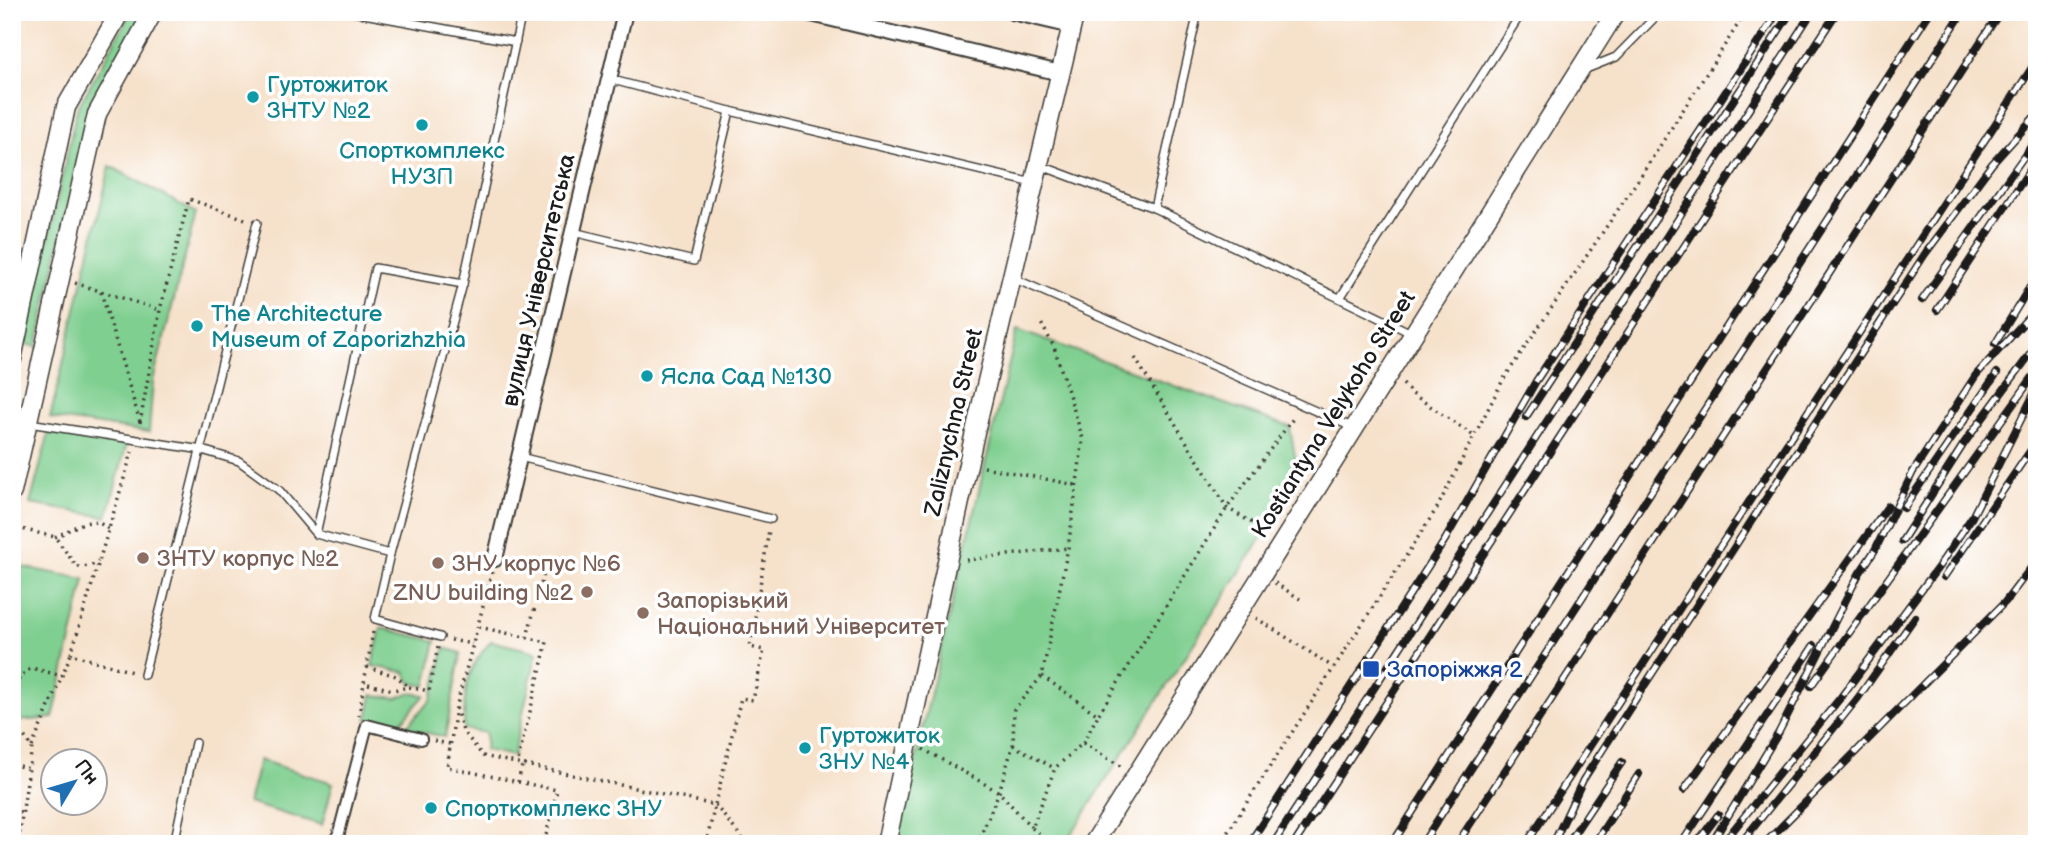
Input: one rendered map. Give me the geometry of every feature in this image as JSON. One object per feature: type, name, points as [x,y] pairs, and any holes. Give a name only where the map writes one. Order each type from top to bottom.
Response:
[{"type":"street","points":[[12,359],[21,273],[66,107],[120,12]]},
{"type":"street","points":[[12,492],[20,421],[97,114],[153,12]]},
{"type":"street","name":"вулиця Університетська","points":[[495,559],[625,12]]},
{"type":"street","points":[[803,12],[1060,73]]},
{"type":"street","points":[[1012,12],[1073,19]]},
{"type":"street","name":"Kostiantyna Velykoho Street","points":[[1093,844],[1352,427],[1616,12]]},
{"type":"street","name":"Zaliznychna Street","points":[[886,844],[968,464],[1073,19]]},
{"type":"street","points":[[336,844],[367,725],[421,739]]},
{"type":"lane","points":[[353,12],[516,42]]},
{"type":"lane","points":[[440,637],[375,619],[463,284],[522,12]]},
{"type":"lane","points":[[1154,208],[1198,12]]},
{"type":"lane","points":[[1340,298],[1522,12]]},
{"type":"lane","points":[[1579,71],[1616,57],[1660,12]]},
{"type":"lane","points":[[609,79],[730,111],[1036,174],[1154,208],[1413,334]]},
{"type":"lane","points":[[573,232],[694,261],[730,111]]},
{"type":"lane","points":[[144,675],[257,223]]},
{"type":"lane","points":[[316,534],[375,268],[463,284]]},
{"type":"lane","points":[[1012,277],[1352,427]]},
{"type":"lane","points":[[20,421],[202,450],[239,461],[279,490],[316,534],[390,554]]},
{"type":"lane","points":[[519,456],[771,519]]},
{"type":"lane","points":[[174,844],[195,743]]},
{"type":"path","points":[[1220,844],[1437,508],[1503,380],[1642,174],[1746,12]]},
{"type":"path","points":[[140,423],[160,310],[189,199],[257,223]]},
{"type":"path","points":[[73,283],[160,310]]},
{"type":"path","points":[[101,292],[146,441]]},
{"type":"path","points":[[977,844],[999,792],[1013,745],[1014,709],[1042,676],[1068,548],[1083,439],[1054,347],[1041,323]]},
{"type":"path","points":[[1135,358],[1227,508],[1266,531]]},
{"type":"path","points":[[1403,384],[1411,393],[1474,436]]},
{"type":"path","points":[[1032,828],[1055,768],[1083,743],[1227,508],[1295,416]]},
{"type":"path","points":[[18,844],[32,747],[71,654],[136,439]]},
{"type":"path","points":[[968,464],[1077,485]]},
{"type":"path","points":[[706,844],[741,698],[753,701],[764,650],[750,647],[771,519]]},
{"type":"path","points":[[17,528],[55,537],[91,521],[102,523],[109,530]]},
{"type":"path","points":[[55,537],[77,567],[91,566],[100,560]]},
{"type":"path","points":[[946,562],[1068,548]]},
{"type":"path","points":[[527,637],[545,569],[495,559],[456,708],[447,767],[557,790],[544,844]]},
{"type":"path","points":[[1278,584],[1300,599]]},
{"type":"path","points":[[1256,618],[1333,667]]},
{"type":"path","points":[[375,619],[364,683],[393,690],[409,687],[429,691],[440,637],[472,645]]},
{"type":"path","points":[[478,627],[547,642],[518,782]]},
{"type":"path","points":[[71,654],[144,675]]},
{"type":"path","points":[[12,700],[16,682],[22,673],[32,667],[62,676]]},
{"type":"path","points":[[367,667],[396,676],[409,687]]},
{"type":"path","points":[[1042,676],[1098,715]]},
{"type":"path","points":[[456,708],[463,731],[484,755],[715,805],[747,844]]},
{"type":"path","points":[[12,720],[32,747]]},
{"type":"path","points":[[907,740],[999,792],[1032,828],[1052,844]]},
{"type":"path","points":[[1083,743],[1116,763]]},
{"type":"path","points":[[1013,745],[1055,768]]},
{"type":"path","points":[[12,764],[29,769]]},
{"type":"path","points":[[12,811],[23,812]]},
{"type":"path","points":[[12,836],[19,834]]},
{"type":"green space","points":[[131,12],[146,12],[88,114],[37,347],[25,344],[77,109]]},
{"type":"green space","points":[[110,166],[196,213],[153,381],[149,432],[50,418]]},
{"type":"green space","points":[[1017,330],[1290,427],[1299,480],[1065,844],[895,844]]},
{"type":"green space","points":[[49,432],[127,443],[107,517],[30,504]]},
{"type":"green space","points":[[17,566],[85,579],[53,718],[19,721],[12,712],[12,585]]},
{"type":"green space","points":[[381,628],[436,641],[426,686],[411,683],[405,672],[372,666]]},
{"type":"green space","points":[[491,641],[537,652],[513,756],[485,750],[486,733],[464,729],[465,703],[471,672]]},
{"type":"green space","points":[[445,648],[461,653],[445,737],[405,728],[431,700]]},
{"type":"green space","points":[[409,693],[425,695],[398,726],[367,719],[372,695],[397,698]]},
{"type":"green space","points":[[259,760],[333,783],[322,825],[248,803]]},
{"type":"railway","points":[[1249,844],[1445,540],[1536,381],[1778,12]]},
{"type":"railway","points":[[1526,417],[1791,12]]},
{"type":"railway","points":[[1273,844],[1812,12]]},
{"type":"railway","points":[[1294,844],[1837,12]]},
{"type":"railway","points":[[1392,844],[1930,12]]},
{"type":"railway","points":[[1422,844],[1963,12]]},
{"type":"railway","points":[[1457,844],[2000,12]]},
{"type":"railway","points":[[1526,844],[2037,60]]},
{"type":"railway","points":[[1553,844],[1583,780],[1925,254],[1992,164],[2037,114]]},
{"type":"railway","points":[[1922,300],[2037,138]]},
{"type":"railway","points":[[1937,310],[2037,159]]},
{"type":"railway","points":[[1995,344],[2037,275]]},
{"type":"railway","points":[[1711,844],[1779,732],[1913,472],[1976,375],[2037,308]]},
{"type":"railway","points":[[1902,541],[1965,442],[2037,345]]},
{"type":"railway","points":[[1811,686],[2037,371]]},
{"type":"railway","points":[[1904,508],[1997,373]]},
{"type":"railway","points":[[1722,844],[1841,697],[1939,566],[1972,517],[2037,388]]},
{"type":"railway","points":[[1944,577],[2037,441]]},
{"type":"railway","points":[[1684,790],[1888,506]]},
{"type":"railway","points":[[1764,844],[2005,602],[2037,560]]},
{"type":"railway","points":[[1740,844],[1858,698],[1915,617]]},
{"type":"railway","points":[[1681,844],[1814,645]]},
{"type":"railway","points":[[1567,844],[1622,762]]},
{"type":"railway","points":[[1594,844],[1639,774]]},
{"type":"railway","points":[[1696,844],[1718,815]]},
{"type":"place","name":"Гуртожиток ЗНТУ №2","points":[[253,97]]},
{"type":"place","name":"Спорткомплекс НУЗП","points":[[422,125]]},
{"type":"place","name":"The Architecture Museum of Zaporizhzhia","points":[[197,326]]},
{"type":"place","name":"Ясла Сад №130","points":[[647,376]]},
{"type":"place","name":"ЗНТУ корпус №2","points":[[143,558]]},
{"type":"place","name":"ЗНУ корпус №6","points":[[438,563]]},
{"type":"place","name":"ZNU building №2","points":[[587,592]]},
{"type":"place","name":"Запорізький Національний Університет","points":[[643,613]]},
{"type":"place","name":"Запоріжжя 2","points":[[1371,669]]},
{"type":"place","name":"Гуртожиток ЗНУ №4","points":[[805,748]]},
{"type":"place","name":"Спорткомплекс ЗНУ","points":[[431,808]]}]
